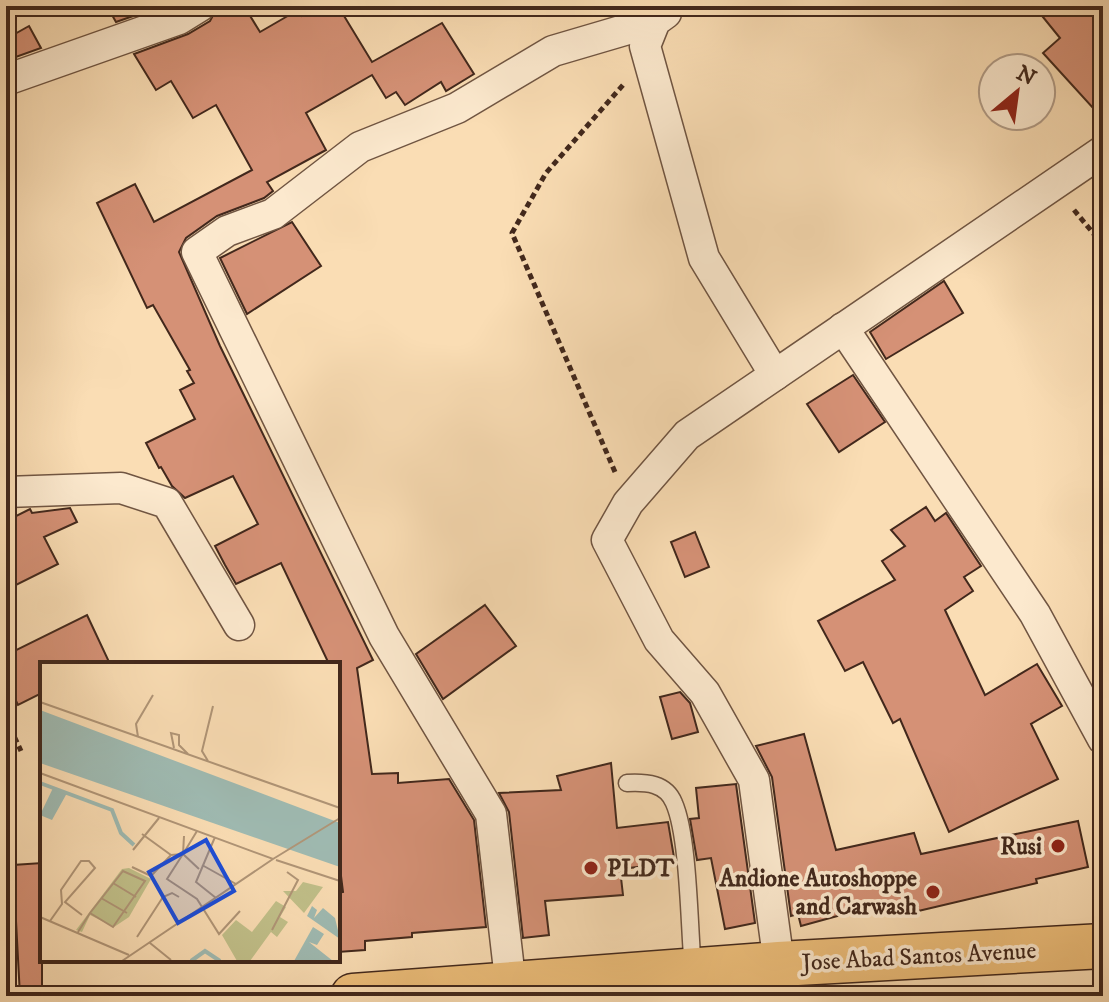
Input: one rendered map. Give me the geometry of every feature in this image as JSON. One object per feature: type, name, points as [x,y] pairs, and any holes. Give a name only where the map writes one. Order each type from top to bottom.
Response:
[{"type":"main road","name":"Jose Abad Santos Avenue","points":[[353,996],[511,989],[779,964],[1103,946]]},
{"type":"street","points":[[6,80],[179,19],[200,6]]},
{"type":"street","points":[[623,6],[660,20]]},
{"type":"street","points":[[660,20],[704,258],[775,375]]},
{"type":"street","points":[[511,989],[491,814],[384,636],[197,252],[227,231],[273,214],[360,147],[457,108],[553,51],[660,20]]},
{"type":"street","points":[[779,964],[754,780],[705,693],[659,640],[607,540],[628,503],[687,435],[1103,151]]},
{"type":"street","points":[[843,328],[1035,614],[1103,739]]},
{"type":"street","points":[[6,492],[121,488],[167,503],[239,625]]},
{"type":"lane","points":[[627,783],[648,782],[660,787],[674,801],[681,833],[693,971]]},
{"type":"path","points":[[628,503],[512,233],[546,173],[616,96],[660,20]]},
{"type":"path","points":[[6,719],[21,751]]},
{"type":"building","points":[[107,6],[162,6],[116,22]]},
{"type":"building","points":[[218,6],[244,6],[260,32],[298,10],[302,16],[319,6],[338,6],[372,62],[442,23],[474,74],[446,91],[441,82],[405,105],[396,92],[386,98],[372,75],[306,113],[326,150],[267,182],[273,191],[264,198],[217,216],[186,238],[179,252],[220,346],[373,660],[357,668],[372,774],[398,773],[398,783],[449,779],[474,820],[486,927],[412,933],[412,937],[365,941],[365,950],[340,952],[340,893],[343,892],[340,868],[340,662],[328,662],[281,563],[236,584],[225,565],[215,546],[258,524],[233,476],[185,498],[159,468],[146,443],[195,419],[180,390],[194,383],[187,371],[190,370],[153,305],[147,308],[97,203],[135,184],[154,222],[252,170],[216,105],[193,118],[171,81],[156,90],[134,54],[188,34],[210,21]]},
{"type":"building","points":[[1034,6],[1091,6],[1103,19],[1103,119],[1057,68],[1057,52],[1044,52],[1060,38]]},
{"type":"building","points":[[29,26],[41,48],[13,58],[6,39]]},
{"type":"building","points":[[292,222],[321,266],[247,314],[220,258]]},
{"type":"building","points":[[944,281],[963,313],[886,359],[870,332]]},
{"type":"building","points":[[853,375],[885,422],[839,452],[807,404]]},
{"type":"building","points":[[926,507],[935,521],[946,513],[981,566],[964,577],[973,591],[945,610],[985,695],[1037,664],[1062,706],[1031,724],[1058,779],[949,832],[900,719],[893,723],[863,662],[845,671],[818,621],[895,580],[882,561],[905,546],[891,530]]},
{"type":"building","points":[[70,508],[77,522],[44,537],[58,564],[6,590],[6,521],[30,509],[32,513]]},
{"type":"building","points":[[695,532],[709,567],[685,577],[671,542]]},
{"type":"building","points":[[485,605],[516,646],[443,699],[416,654]]},
{"type":"building","points":[[87,615],[109,662],[40,662],[40,694],[18,705],[6,680],[6,655]]},
{"type":"building","points":[[680,692],[690,703],[698,732],[672,739],[660,697]]},
{"type":"building","points":[[804,734],[836,850],[914,833],[921,854],[1078,821],[1088,867],[1036,879],[1037,883],[914,912],[912,902],[864,912],[863,909],[801,926],[798,914],[791,916],[772,777],[756,746]]},
{"type":"building","points":[[611,763],[617,828],[668,822],[675,863],[620,869],[623,895],[545,901],[549,935],[523,938],[509,812],[499,793],[561,790],[557,776]]},
{"type":"building","points":[[736,784],[755,923],[725,929],[711,858],[697,860],[690,819],[699,818],[696,788]]},
{"type":"building","points":[[40,863],[42,996],[20,996],[13,865]]},
{"type":"place","name":"Rusi","points":[[1058,846]]},
{"type":"place","name":"PLDT","points":[[591,868]]},
{"type":"place","name":"Andione Autoshoppe and Carwash","points":[[933,892]]}]
